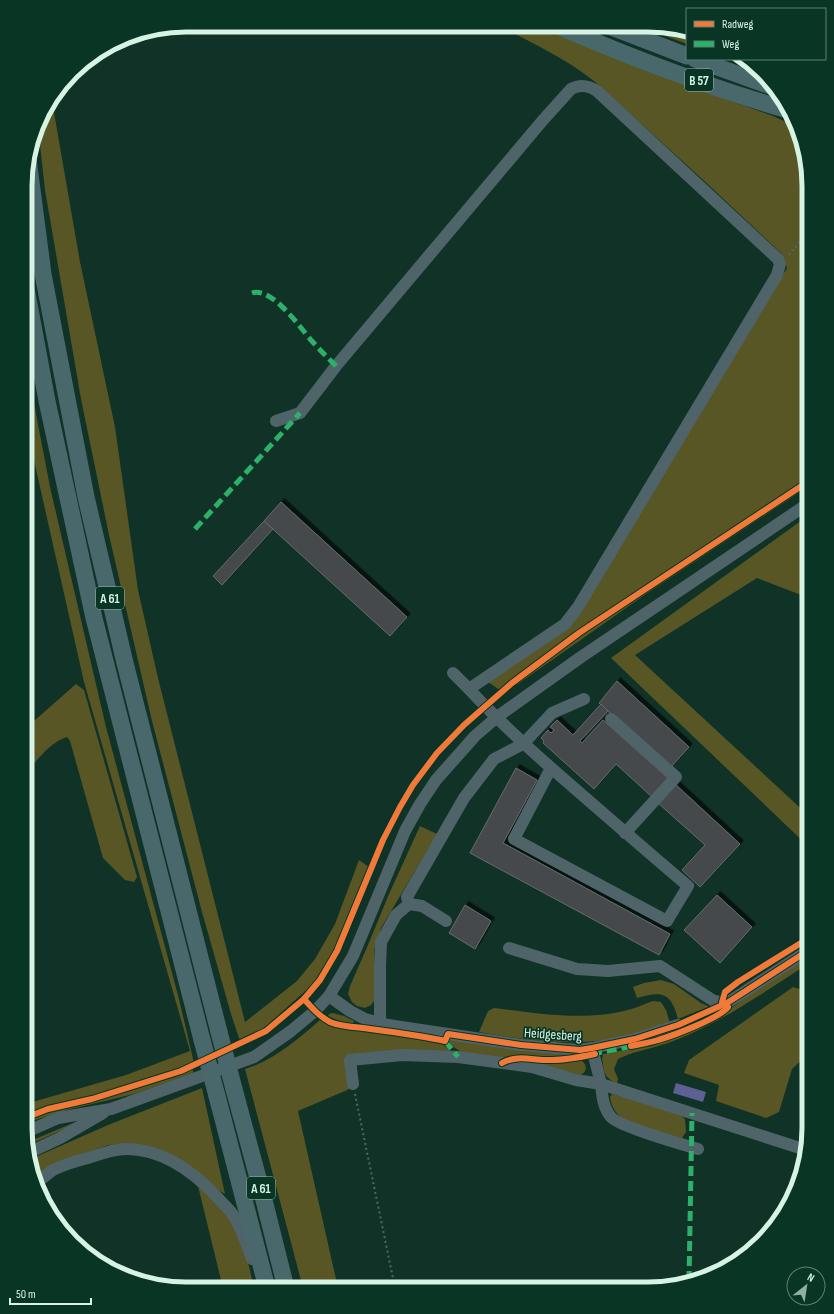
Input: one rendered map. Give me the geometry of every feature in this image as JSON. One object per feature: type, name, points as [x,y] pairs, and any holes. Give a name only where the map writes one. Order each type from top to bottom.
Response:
[{"type":"highway","name":"B 57","points":[[572,32],[617,52],[781,108]]},
{"type":"highway","name":"B 57","points":[[625,32],[686,56]]},
{"type":"highway","name":"B 57","points":[[698,60],[764,84]]},
{"type":"highway","name":"A 61","points":[[32,190],[43,274],[86,497],[125,663],[284,1282]]},
{"type":"highway","name":"A 61","points":[[32,320],[47,400],[94,618],[265,1282]]},
{"type":"street","points":[[276,421],[300,413],[341,360],[543,120],[571,89],[576,86],[587,86],[597,91],[778,259],[780,264],[777,275],[578,607],[565,624],[469,689]]},
{"type":"street","points":[[33,1150],[60,1138],[111,1109],[254,1057],[291,1031],[315,1011],[329,996],[353,956],[405,831],[420,804],[436,780],[475,736],[497,717],[581,657],[802,508]]},
{"type":"street","points":[[454,673],[484,707],[497,717],[524,744],[552,768],[625,833],[688,886],[667,921],[514,839],[552,768]]},
{"type":"street","points":[[409,904],[407,897],[464,798],[494,759],[524,744],[552,713],[584,699]]},
{"type":"street","points":[[611,719],[676,777],[625,833]]},
{"type":"street","points":[[380,1023],[381,942],[396,915],[409,904],[422,906],[446,921]]},
{"type":"street","points":[[509,948],[577,969],[608,971],[660,966],[722,1006],[802,955]]},
{"type":"street","name":"Heidgesberg","points":[[329,996],[350,1011],[365,1019],[380,1023],[521,1045],[580,1050],[636,1039],[678,1025]]},
{"type":"street","name":"Heidgesberg","points":[[592,1048],[601,1084],[604,1105],[611,1117],[627,1126],[698,1149]]},
{"type":"street","points":[[353,1084],[350,1060],[402,1055],[458,1057],[532,1066],[576,1080],[601,1084],[801,1148]]},
{"type":"street","points":[[32,1129],[58,1118],[111,1109]]},
{"type":"street","points":[[41,1179],[53,1170],[111,1150],[141,1150],[168,1159],[179,1165],[200,1181],[230,1212],[245,1240],[262,1282]]},
{"type":"path","points":[[780,264],[802,240]]},
{"type":"path","points":[[353,1084],[394,1282]]},
{"type":"shaded area","points":[[511,32],[553,32],[653,73],[773,116],[788,123],[797,146],[802,176],[802,491],[646,594],[518,684],[498,689],[488,682],[551,637],[597,579],[787,268],[782,254],[594,81],[560,58]]},
{"type":"shaded area","points":[[655,32],[686,37],[686,44]]},
{"type":"shaded area","points":[[53,108],[80,262],[115,427],[138,590],[158,678],[245,1022],[297,981],[315,959],[335,924],[359,860],[369,867],[337,946],[328,963],[312,985],[264,1028],[240,1041],[202,912],[152,721],[109,535],[81,399],[45,190],[39,138]]},
{"type":"shaded area","points":[[32,392],[50,487],[106,727],[179,999],[194,1063],[155,1077],[32,1112],[32,1103],[36,1101],[126,1075],[190,1051],[84,682],[32,452]]},
{"type":"shaded area","points":[[802,520],[802,595],[757,578],[635,655],[802,810],[802,840],[611,658]]},
{"type":"shaded area","points":[[76,684],[84,690],[137,877],[134,882],[125,880],[103,858],[70,741],[67,737],[51,746],[32,766],[32,723]]},
{"type":"shaded area","points":[[420,826],[437,834],[381,928],[374,950],[374,1001],[371,1005],[365,1008],[357,1006],[352,1002],[348,994],[350,986]]},
{"type":"shaded area","points":[[802,960],[802,968],[728,1015],[669,1043],[632,1053],[618,1059],[614,1069],[618,1079],[617,1084],[605,1074],[602,1060],[603,1054],[637,1048],[668,1039],[699,1026],[722,1015],[771,979]]},
{"type":"shaded area","points":[[661,980],[674,984],[708,1007],[678,1019],[672,1003],[664,996],[659,994],[637,998],[633,987],[644,983]]},
{"type":"shaded area","points":[[793,987],[802,990],[802,1060],[792,1069],[779,1112],[766,1118],[716,1101],[719,1085],[684,1073],[689,1060]]},
{"type":"shaded area","points":[[653,1001],[661,1002],[666,1010],[670,1023],[616,1038],[599,1041],[564,1042],[513,1038],[479,1032],[488,1011],[494,1008],[575,1016],[608,1014],[635,1008]]},
{"type":"shaded area","points":[[333,1013],[354,1021],[353,1024],[344,1023],[328,1016],[329,1014]]},
{"type":"shaded area","points":[[320,1020],[354,1030],[440,1042],[452,1052],[345,1056],[352,1088],[298,1111],[337,1282],[301,1282],[245,1069],[265,1061],[294,1042]]},
{"type":"shaded area","points":[[448,1039],[523,1051],[566,1055],[555,1059],[510,1056],[499,1059],[464,1054],[451,1045]]},
{"type":"shaded area","points":[[515,1059],[557,1063],[566,1060],[581,1060],[585,1065],[586,1070],[581,1075]]},
{"type":"shaded area","points":[[193,1069],[193,1073],[134,1094],[71,1109],[32,1121],[32,1116],[36,1115],[155,1083]]},
{"type":"shaded area","points":[[202,1088],[225,1194],[134,1144],[108,1145],[51,1165],[39,1174],[35,1157],[108,1125]]},
{"type":"shaded area","points":[[612,1094],[676,1111],[685,1119],[686,1132],[682,1138],[649,1131],[628,1122],[619,1116],[613,1107],[610,1097]]},
{"type":"shaded area","points":[[78,1121],[78,1123],[33,1143],[32,1140]]},
{"type":"shaded area","points":[[197,1182],[223,1208],[232,1220],[244,1248],[252,1282],[222,1282]]},
{"type":"water","points":[[676,1083],[706,1092],[703,1102],[673,1093]]},
{"type":"building","points":[[281,502],[407,617],[390,636],[264,521]]},
{"type":"building","points":[[264,521],[273,529],[222,585],[213,576]]},
{"type":"building","points":[[617,681],[689,747],[670,768],[599,703]]},
{"type":"building","points":[[601,704],[608,711],[580,741],[582,743],[603,720],[669,779],[652,797],[616,764],[594,789],[543,743],[544,741],[541,738],[548,730],[551,733],[554,730],[550,727],[557,720],[573,735]]},
{"type":"building","points":[[516,768],[537,780],[503,843],[670,934],[659,955],[470,853]]},
{"type":"building","points":[[675,784],[740,844],[700,887],[682,870],[705,845],[658,803]]},
{"type":"building","points":[[717,895],[752,927],[720,963],[684,930]]},
{"type":"building","points":[[465,905],[491,921],[475,949],[449,933]]},
{"type":"marked path","points":[[252,293],[260,292],[276,301],[336,366]]},
{"type":"marked path","points":[[195,529],[300,413]]},
{"type":"marked path","points":[[445,1041],[458,1057]]},
{"type":"marked path","points":[[592,1054],[633,1046]]},
{"type":"marked path","points":[[689,1277],[692,1113]]},
{"type":"cycle path","points":[[32,1115],[48,1109],[92,1099],[181,1071],[266,1031],[304,999],[320,980],[337,951],[383,840],[400,807],[413,785],[437,753],[464,725],[512,683],[579,633],[802,486]]},
{"type":"cycle path","points":[[722,1002],[725,992],[738,982],[802,942]]},
{"type":"cycle path","points":[[304,999],[322,1017],[330,1022],[341,1025],[445,1041],[448,1034],[521,1045],[580,1050],[635,1039],[678,1025],[727,1003],[802,955]]},
{"type":"cycle path","points":[[631,1046],[655,1041],[684,1031],[716,1016],[728,1007]]},
{"type":"cycle path","points":[[502,1063],[508,1060],[520,1058],[557,1060],[595,1054]]}]
